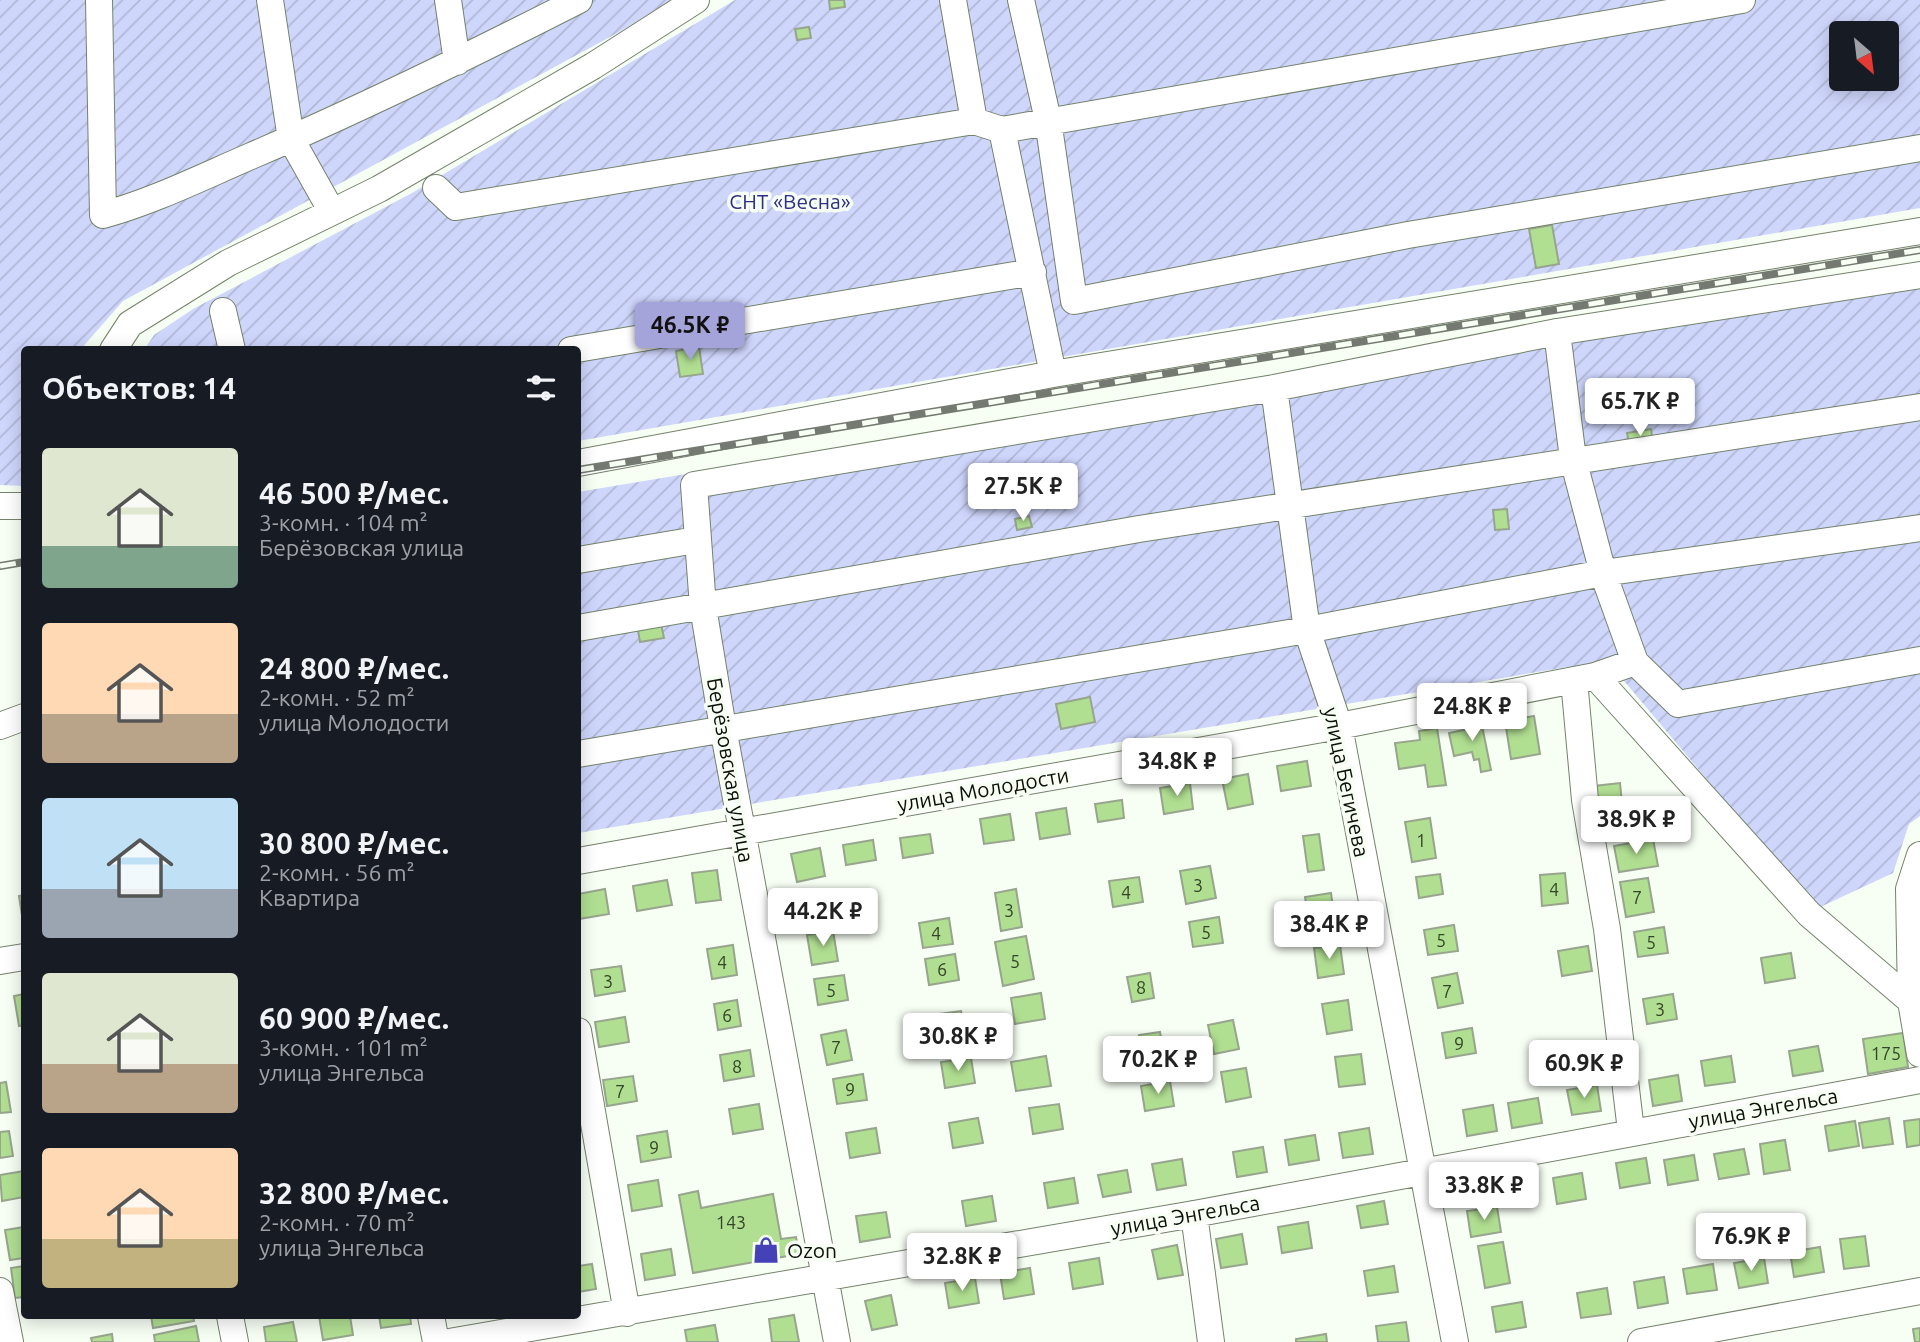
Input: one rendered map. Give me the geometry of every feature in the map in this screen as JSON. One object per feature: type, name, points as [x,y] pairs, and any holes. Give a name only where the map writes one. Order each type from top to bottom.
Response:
[{"type":"street","points":[[99,0],[103,215],[138,205],[291,139],[457,62],[579,0]]},
{"type":"street","points":[[270,0],[291,139],[332,212]]},
{"type":"street","points":[[448,0],[457,62]]},
{"type":"street","points":[[116,346],[130,324],[228,263],[379,189],[593,66],[696,0]]},
{"type":"street","points":[[953,0],[974,121]]},
{"type":"street","points":[[1021,0],[1048,120],[1074,301],[1408,235],[1920,148]]},
{"type":"street","points":[[436,188],[456,207],[974,121],[1002,130],[1742,0]]},
{"type":"street","points":[[1002,130],[1053,374]]},
{"type":"street","points":[[581,462],[1053,374],[1920,231]]},
{"type":"street","points":[[581,348],[1033,272]]},
{"type":"street","points":[[1274,388],[1558,332],[1920,275]]},
{"type":"street","points":[[223,311],[231,346]]},
{"type":"street","points":[[1558,332],[1573,459],[1603,573],[1635,662],[1678,704],[1920,660]]},
{"type":"street","name":"Берёзовская улица","points":[[837,1342],[723,728],[703,607],[694,485],[1274,388]]},
{"type":"street","name":"улица Бегичева","points":[[1274,388],[1307,630],[1339,726],[1455,1342]]},
{"type":"street","points":[[581,627],[1139,529],[1573,459],[1920,407]]},
{"type":"street","points":[[0,506],[21,506]]},
{"type":"street","points":[[581,753],[1307,630],[1603,573],[1920,528]]},
{"type":"street","points":[[581,559],[696,540]]},
{"type":"street","name":"улица Молодости","points":[[581,860],[1339,726],[1584,678],[1635,662]]},
{"type":"street","points":[[1584,678],[1809,914],[1911,1001]]},
{"type":"street","points":[[1584,678],[1585,800],[1607,929],[1631,1131]]},
{"type":"street","points":[[0,726],[21,718]]},
{"type":"street","points":[[1920,855],[1909,889],[1911,1001],[1920,1054]]},
{"type":"street","points":[[0,961],[21,958]]},
{"type":"street","points":[[581,1048],[627,1313]]},
{"type":"street","name":"улица Энгельса","points":[[449,1342],[1194,1214],[1631,1131],[1920,1080]]},
{"type":"street","points":[[1194,1214],[1210,1342]]},
{"type":"street","points":[[0,1291],[10,1342]]},
{"type":"street","points":[[1641,1342],[1920,1291]]},
{"type":"street","points":[[230,1319],[234,1342]]},
{"type":"street","points":[[432,1319],[436,1342]]},
{"type":"green space","points":[[0,0],[671,0],[621,31],[123,301],[84,346],[21,346],[21,486],[0,485]]},
{"type":"green space","name":"СНТ «Весна»","points":[[735,0],[1920,0],[1920,208],[581,440],[581,346],[147,346],[154,335],[193,309],[412,193]]},
{"type":"green space","points":[[1920,268],[1920,816],[1909,824],[1893,873],[1816,909],[1614,669],[1591,663],[581,832],[581,491]]},
{"type":"building","points":[[829,0],[844,0],[845,7],[830,9]]},
{"type":"building","points":[[809,27],[811,38],[797,40],[795,29]]},
{"type":"building","points":[[1552,225],[1559,264],[1536,268],[1529,229]]},
{"type":"building","points":[[699,347],[703,374],[680,377],[676,351]]},
{"type":"building","points":[[1651,429],[1653,443],[1630,447],[1627,433]]},
{"type":"building","points":[[1507,509],[1509,529],[1495,530],[1493,510]]},
{"type":"building","points":[[1029,516],[1032,527],[1017,530],[1015,519]]},
{"type":"building","points":[[660,619],[664,638],[640,642],[637,624]]},
{"type":"building","points":[[1090,697],[1095,722],[1061,729],[1056,704]]},
{"type":"building","points":[[1480,716],[1491,770],[1481,772],[1479,759],[1474,760],[1472,752],[1454,756],[1449,733],[1468,729],[1466,719]]},
{"type":"building","points":[[1534,716],[1540,754],[1511,759],[1505,721]]},
{"type":"building","points":[[1437,728],[1446,785],[1428,787],[1425,765],[1399,769],[1395,743],[1420,740],[1419,731]]},
{"type":"building","points":[[1307,761],[1311,786],[1281,791],[1277,766]]},
{"type":"building","points":[[1248,774],[1253,804],[1228,809],[1222,779]]},
{"type":"building","points":[[1190,783],[1193,809],[1164,814],[1160,788]]},
{"type":"building","points":[[1620,783],[1623,813],[1598,816],[1594,786]]},
{"type":"building","points":[[1122,800],[1124,818],[1098,822],[1095,804]]},
{"type":"building","points":[[1066,808],[1070,834],[1040,839],[1036,813]]},
{"type":"building","points":[[1010,814],[1014,840],[984,844],[980,819]]},
{"type":"building","points":[[1430,818],[1436,858],[1412,862],[1405,822]]},
{"type":"building","points":[[930,834],[933,853],[903,858],[900,838]]},
{"type":"building","points":[[1319,834],[1324,870],[1308,872],[1303,836]]},
{"type":"building","points":[[1653,839],[1658,866],[1619,872],[1614,846]]},
{"type":"building","points":[[873,840],[876,860],[846,865],[843,845]]},
{"type":"building","points":[[820,848],[825,876],[797,882],[791,854]]},
{"type":"building","points":[[1210,866],[1216,898],[1186,904],[1180,871]]},
{"type":"building","points":[[717,870],[721,900],[696,903],[692,873]]},
{"type":"building","points":[[1565,873],[1568,903],[1542,906],[1540,875]]},
{"type":"building","points":[[1440,874],[1443,894],[1419,898],[1416,877]]},
{"type":"building","points":[[1139,877],[1143,902],[1113,907],[1109,881]]},
{"type":"building","points":[[1648,878],[1654,912],[1626,917],[1620,882]]},
{"type":"building","points":[[667,880],[672,905],[637,911],[633,886]]},
{"type":"building","points":[[605,889],[609,914],[581,919],[581,893]]},
{"type":"building","points":[[1016,889],[1022,927],[1001,931],[995,893]]},
{"type":"building","points":[[1331,893],[1335,923],[1310,926],[1305,897]]},
{"type":"building","points":[[1219,917],[1223,943],[1193,947],[1189,922]]},
{"type":"building","points":[[949,918],[953,944],[923,948],[919,923]]},
{"type":"building","points":[[1454,925],[1458,951],[1428,955],[1424,930]]},
{"type":"building","points":[[1664,927],[1668,953],[1638,957],[1634,932]]},
{"type":"building","points":[[833,931],[838,961],[812,965],[807,935]]},
{"type":"building","points":[[1026,936],[1034,979],[1003,986],[995,942]]},
{"type":"building","points":[[733,945],[737,975],[712,979],[707,949]]},
{"type":"building","points":[[1340,945],[1344,974],[1318,978],[1314,948]]},
{"type":"building","points":[[1588,946],[1592,971],[1562,976],[1558,951]]},
{"type":"building","points":[[1791,953],[1795,978],[1765,983],[1761,958]]},
{"type":"building","points":[[955,954],[959,980],[929,985],[925,959]]},
{"type":"building","points":[[621,966],[625,991],[595,996],[591,970]]},
{"type":"building","points":[[1150,973],[1154,998],[1132,1002],[1127,977]]},
{"type":"building","points":[[1457,973],[1463,1003],[1438,1008],[1432,978]]},
{"type":"building","points":[[844,975],[848,1000],[818,1005],[814,979]]},
{"type":"building","points":[[1041,993],[1045,1019],[1015,1024],[1011,998]]},
{"type":"building","points":[[1673,994],[1677,1019],[1647,1024],[1643,999]]},
{"type":"building","points":[[21,995],[21,1026],[19,1026],[14,996]]},
{"type":"building","points":[[737,1000],[741,1026],[718,1030],[714,1004]]},
{"type":"building","points":[[1348,1000],[1352,1030],[1327,1034],[1322,1004]]},
{"type":"building","points":[[961,1011],[965,1030],[941,1034],[938,1014]]},
{"type":"building","points":[[625,1017],[629,1042],[599,1047],[595,1022]]},
{"type":"building","points":[[1233,1020],[1239,1049],[1214,1054],[1208,1025]]},
{"type":"building","points":[[1472,1028],[1476,1053],[1446,1058],[1442,1033]]},
{"type":"building","points":[[846,1030],[852,1060],[827,1065],[821,1035]]},
{"type":"building","points":[[1160,1032],[1163,1050],[1142,1053],[1139,1035]]},
{"type":"building","points":[[1903,1033],[1908,1067],[1868,1074],[1863,1039]]},
{"type":"building","points":[[1818,1046],[1823,1071],[1793,1076],[1789,1051]]},
{"type":"building","points":[[750,1050],[754,1076],[724,1081],[720,1055]]},
{"type":"building","points":[[1361,1054],[1365,1084],[1339,1087],[1335,1057]]},
{"type":"building","points":[[1046,1056],[1051,1086],[1016,1091],[1011,1062]]},
{"type":"building","points":[[1731,1056],[1735,1082],[1705,1086],[1701,1061]]},
{"type":"building","points":[[971,1058],[975,1083],[945,1088],[941,1062]]},
{"type":"building","points":[[1246,1068],[1251,1097],[1226,1102],[1221,1072]]},
{"type":"building","points":[[863,1074],[867,1100],[837,1104],[833,1079]]},
{"type":"building","points":[[1678,1075],[1682,1101],[1653,1106],[1649,1080]]},
{"type":"building","points":[[633,1076],[637,1101],[607,1106],[603,1080]]},
{"type":"building","points":[[1170,1081],[1174,1106],[1145,1111],[1141,1086]]},
{"type":"building","points":[[6,1082],[11,1112],[0,1113],[0,1083]]},
{"type":"building","points":[[1597,1085],[1601,1111],[1572,1115],[1567,1090]]},
{"type":"building","points":[[1538,1098],[1542,1123],[1512,1128],[1508,1103]]},
{"type":"building","points":[[759,1104],[763,1129],[733,1134],[729,1109]]},
{"type":"building","points":[[1059,1104],[1063,1129],[1033,1134],[1029,1108]]},
{"type":"building","points":[[1493,1105],[1497,1131],[1467,1136],[1463,1110]]},
{"type":"building","points":[[978,1118],[983,1143],[953,1148],[949,1123]]},
{"type":"building","points":[[1889,1118],[1893,1144],[1863,1148],[1859,1123]]},
{"type":"building","points":[[1920,1119],[1920,1145],[1907,1147],[1904,1121]]},
{"type":"building","points":[[1855,1121],[1859,1146],[1829,1151],[1825,1126]]},
{"type":"building","points":[[876,1128],[880,1153],[850,1158],[846,1133]]},
{"type":"building","points":[[1369,1128],[1373,1154],[1343,1158],[1339,1133]]},
{"type":"building","points":[[9,1131],[13,1156],[0,1158],[0,1132]]},
{"type":"building","points":[[667,1131],[671,1157],[641,1162],[637,1136]]},
{"type":"building","points":[[1315,1135],[1319,1160],[1289,1165],[1285,1140]]},
{"type":"building","points":[[1785,1140],[1790,1170],[1764,1174],[1760,1144]]},
{"type":"building","points":[[1263,1147],[1267,1172],[1237,1177],[1233,1152]]},
{"type":"building","points":[[1744,1149],[1749,1174],[1719,1179],[1714,1154]]},
{"type":"building","points":[[1694,1155],[1698,1180],[1668,1185],[1664,1160]]},
{"type":"building","points":[[1646,1158],[1650,1183],[1620,1188],[1616,1163]]},
{"type":"building","points":[[1182,1159],[1186,1185],[1157,1190],[1152,1164]]},
{"type":"building","points":[[1127,1170],[1131,1192],[1103,1197],[1098,1175]]},
{"type":"building","points":[[21,1172],[21,1198],[2,1201],[0,1175]]},
{"type":"building","points":[[1582,1173],[1586,1199],[1557,1204],[1553,1178]]},
{"type":"building","points":[[1074,1178],[1078,1203],[1048,1208],[1044,1183]]},
{"type":"building","points":[[658,1180],[662,1206],[632,1211],[628,1185]]},
{"type":"building","points":[[698,1191],[701,1208],[773,1194],[781,1239],[796,1237],[799,1254],[693,1273],[679,1195]]},
{"type":"building","points":[[992,1196],[996,1221],[966,1226],[962,1201]]},
{"type":"building","points":[[1384,1201],[1388,1224],[1361,1228],[1357,1206]]},
{"type":"building","points":[[1497,1207],[1501,1232],[1471,1237],[1467,1211]]},
{"type":"building","points":[[886,1212],[890,1237],[860,1242],[856,1216]]},
{"type":"building","points":[[1308,1222],[1312,1248],[1282,1253],[1278,1227]]},
{"type":"building","points":[[21,1227],[21,1258],[10,1260],[5,1230]]},
{"type":"building","points":[[1242,1234],[1247,1264],[1221,1268],[1216,1239]]},
{"type":"building","points":[[1865,1236],[1869,1266],[1844,1269],[1840,1239]]},
{"type":"building","points":[[1503,1242],[1510,1283],[1485,1288],[1478,1246]]},
{"type":"building","points":[[1177,1245],[1183,1275],[1158,1279],[1152,1250]]},
{"type":"building","points":[[1820,1247],[1824,1272],[1794,1277],[1790,1252]]},
{"type":"building","points":[[671,1249],[675,1275],[645,1280],[641,1254]]},
{"type":"building","points":[[1099,1258],[1103,1284],[1073,1289],[1069,1263]]},
{"type":"building","points":[[1764,1258],[1768,1283],[1739,1288],[1734,1263]]},
{"type":"building","points":[[592,1264],[596,1289],[581,1292],[581,1266]]},
{"type":"building","points":[[1713,1264],[1717,1290],[1687,1294],[1683,1269]]},
{"type":"building","points":[[21,1266],[21,1297],[15,1298],[11,1268]]},
{"type":"building","points":[[1394,1266],[1398,1292],[1368,1296],[1364,1271]]},
{"type":"building","points":[[1030,1268],[1034,1294],[1004,1299],[1000,1273]]},
{"type":"building","points":[[1664,1277],[1668,1303],[1638,1308],[1634,1282]]},
{"type":"building","points":[[975,1278],[979,1303],[949,1308],[945,1283]]},
{"type":"building","points":[[1607,1288],[1611,1314],[1581,1318],[1577,1293]]},
{"type":"building","points":[[891,1295],[897,1325],[872,1330],[865,1301]]},
{"type":"building","points":[[1522,1302],[1526,1327],[1496,1332],[1492,1307]]},
{"type":"building","points":[[794,1315],[799,1342],[772,1342],[769,1319]]},
{"type":"building","points":[[152,1319],[194,1321],[153,1328]]},
{"type":"building","points":[[320,1319],[350,1319],[353,1335],[323,1340]]},
{"type":"building","points":[[380,1319],[410,1319],[411,1324],[381,1328]]},
{"type":"building","points":[[293,1322],[297,1342],[266,1342],[264,1327]]},
{"type":"building","points":[[1406,1322],[1409,1342],[1378,1342],[1376,1326]]},
{"type":"building","points":[[715,1325],[718,1342],[687,1342],[685,1330]]},
{"type":"building","points":[[196,1326],[199,1342],[155,1342],[154,1335]]},
{"type":"building","points":[[1920,1328],[1920,1342],[1915,1342],[1913,1329]]},
{"type":"building","points":[[112,1334],[113,1342],[92,1342],[91,1338]]},
{"type":"building","points":[[1326,1334],[1327,1342],[1296,1342],[1296,1339]]},
{"type":"railway","points":[[581,470],[1920,250]]},
{"type":"railway","points":[[0,566],[21,562]]},
{"type":"place","name":"Ozon","points":[[766,1250]]}]
